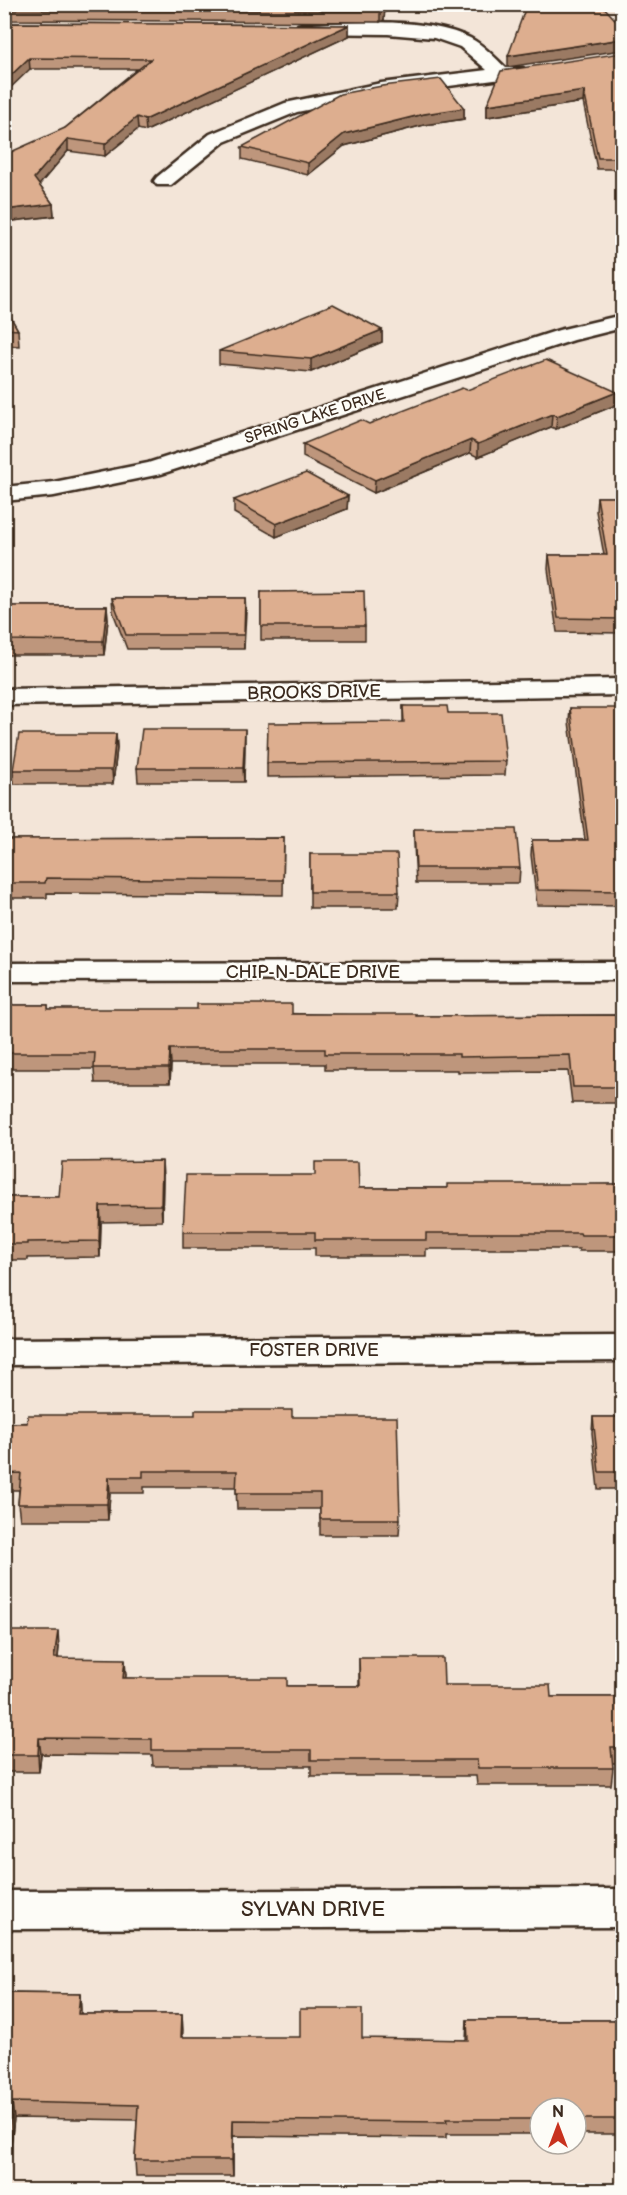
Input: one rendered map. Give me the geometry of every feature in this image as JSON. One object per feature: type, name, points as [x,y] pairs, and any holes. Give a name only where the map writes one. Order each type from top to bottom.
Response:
[{"type":"street","points":[[284,29],[400,30],[441,35],[465,42],[502,74]]},
{"type":"street","points":[[164,181],[217,138],[292,107],[381,89],[531,71]]},
{"type":"street","name":"SPRING LAKE DRIVE","points":[[4,494],[54,489],[153,469],[567,334],[622,322]]},
{"type":"street","name":"BROOKS DRIVE","points":[[4,698],[622,687]]},
{"type":"street","name":"CHIP-N-DALE DRIVE","points":[[4,972],[622,971]]},
{"type":"street","name":"FOSTER DRIVE","points":[[4,1352],[622,1348]]},
{"type":"street","name":"SYLVAN DRIVE","points":[[4,1910],[622,1908]]},
{"type":"building","points":[[4,4],[381,4],[385,9],[380,11],[4,10]]},
{"type":"building","points":[[527,4],[601,4],[622,27],[622,39],[508,56]]},
{"type":"building","points":[[4,23],[349,25],[145,120],[137,117],[105,144],[68,139],[34,178],[53,204],[4,210],[4,155],[65,128],[151,59],[29,58],[4,82]]},
{"type":"building","points":[[622,53],[622,158],[598,158],[584,91],[487,105],[501,71]]},
{"type":"building","points":[[441,79],[464,108],[424,114],[344,134],[308,163],[242,147],[340,94]]},
{"type":"building","points":[[333,304],[382,330],[311,359],[219,351]]},
{"type":"building","points":[[4,306],[18,330],[4,329]]},
{"type":"building","points":[[546,360],[617,392],[557,416],[552,414],[478,444],[471,440],[375,480],[303,444],[361,420],[369,424],[462,388],[467,390]]},
{"type":"building","points":[[306,473],[348,496],[276,524],[234,500]]},
{"type":"building","points":[[597,497],[622,497],[622,619],[558,618],[549,555],[607,555]]},
{"type":"building","points":[[364,591],[365,626],[261,626],[261,592]]},
{"type":"building","points":[[112,598],[245,598],[244,635],[126,635]]},
{"type":"building","points":[[4,606],[107,606],[103,641],[4,640]]},
{"type":"building","points":[[403,706],[447,706],[448,713],[501,713],[506,761],[267,763],[268,723],[404,722]]},
{"type":"building","points":[[570,708],[621,708],[622,891],[538,890],[532,840],[588,840]]},
{"type":"building","points":[[142,729],[245,729],[243,768],[137,768]]},
{"type":"building","points":[[19,734],[116,734],[112,770],[13,770]]},
{"type":"building","points":[[414,829],[516,829],[520,868],[416,868]]},
{"type":"building","points":[[284,838],[283,880],[46,878],[45,883],[4,883],[4,839]]},
{"type":"building","points":[[310,854],[397,854],[399,892],[310,892]]},
{"type":"building","points":[[197,1004],[292,1004],[292,1014],[622,1015],[622,1087],[573,1087],[570,1055],[459,1057],[459,1054],[325,1054],[325,1049],[170,1049],[169,1068],[94,1068],[95,1053],[4,1053],[4,1005],[48,1005],[48,1009],[197,1009]]},
{"type":"building","points":[[162,1161],[161,1205],[100,1206],[99,1241],[4,1244],[4,1197],[59,1197],[62,1162]]},
{"type":"building","points":[[315,1162],[358,1162],[359,1188],[447,1188],[447,1184],[622,1184],[622,1235],[426,1233],[426,1240],[315,1240],[315,1232],[183,1232],[186,1175],[315,1175]]},
{"type":"building","points":[[195,1410],[292,1410],[292,1417],[397,1417],[400,1519],[320,1519],[320,1493],[236,1493],[237,1471],[143,1471],[143,1477],[109,1477],[107,1504],[18,1504],[21,1473],[4,1474],[4,1423],[27,1423],[28,1415],[195,1415]]},
{"type":"building","points":[[593,1417],[622,1417],[622,1472],[599,1472]]},
{"type":"building","points":[[8,1631],[58,1631],[54,1658],[125,1659],[123,1678],[287,1678],[287,1686],[360,1686],[359,1658],[443,1658],[444,1685],[550,1685],[551,1697],[622,1697],[622,1747],[611,1747],[613,1768],[478,1768],[477,1760],[311,1760],[311,1750],[152,1750],[152,1739],[39,1738],[38,1755],[4,1755],[4,1659]]},
{"type":"building","points":[[4,1993],[80,1994],[78,2014],[182,2014],[181,2037],[300,2037],[300,2009],[362,2009],[362,2038],[468,2040],[467,2020],[622,2020],[622,2119],[588,2119],[588,2096],[528,2096],[528,2119],[446,2119],[447,2122],[233,2120],[232,2160],[135,2160],[138,2105],[12,2102],[4,2170]]}]
